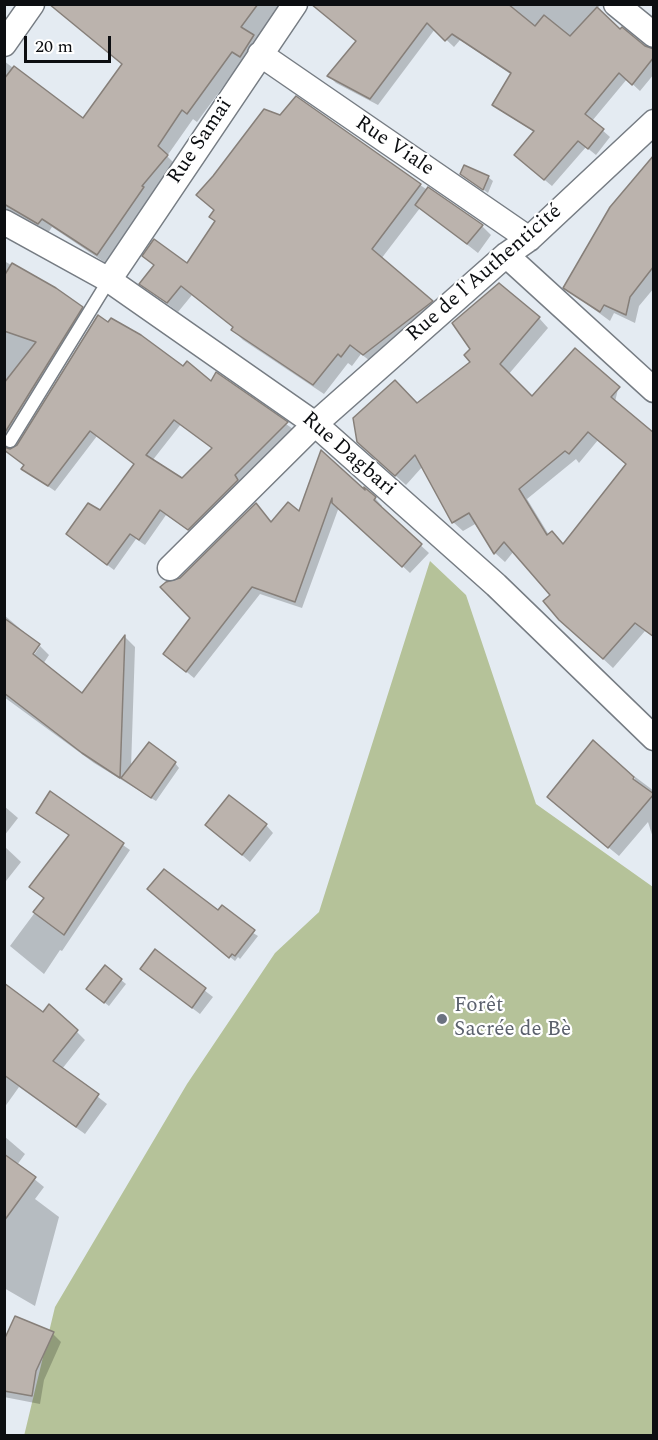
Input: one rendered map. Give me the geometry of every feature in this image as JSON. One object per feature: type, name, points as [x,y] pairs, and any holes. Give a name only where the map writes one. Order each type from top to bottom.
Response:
[{"type":"street","points":[[4,45],[32,4]]},
{"type":"street","name":"Rue Samaï","points":[[109,280],[295,4]]},
{"type":"street","points":[[616,4],[654,35]]},
{"type":"street","name":"Rue Viale","points":[[260,54],[529,239]]},
{"type":"street","name":"Rue de l'Authenticité","points":[[170,568],[315,424],[506,255],[529,239],[654,122]]},
{"type":"street","name":"Rue Dagbari","points":[[4,222],[109,280],[315,424],[496,585],[654,738]]},
{"type":"street","points":[[506,255],[654,390]]},
{"type":"lane","points":[[10,441],[109,280]]},
{"type":"green space","name":"Forêt Sacrée de Bè","points":[[430,561],[466,595],[536,804],[653,887],[653,1435],[24,1436],[55,1307],[187,1084],[275,953],[319,912]]},
{"type":"building","points":[[49,4],[258,4],[241,27],[254,35],[240,57],[232,52],[187,114],[182,110],[158,146],[168,155],[142,186],[144,187],[97,255],[42,219],[38,224],[4,204],[4,79],[14,66],[83,118],[122,64]]},
{"type":"building","points":[[311,4],[508,4],[535,26],[544,15],[570,36],[597,7],[620,29],[622,27],[645,46],[654,49],[654,57],[632,85],[619,73],[585,114],[604,129],[588,149],[578,141],[544,180],[514,155],[534,131],[492,105],[511,73],[452,34],[445,41],[427,23],[370,99],[327,76],[356,41]]},
{"type":"building","points":[[296,96],[421,184],[372,249],[433,301],[363,355],[350,345],[341,357],[338,354],[313,385],[231,330],[233,327],[181,286],[167,303],[139,284],[154,265],[142,256],[154,239],[187,263],[215,221],[209,217],[214,210],[196,195],[264,109],[280,115]]},
{"type":"building","points":[[654,155],[654,266],[630,297],[626,315],[604,305],[600,312],[563,288],[610,207]]},
{"type":"building","points":[[464,165],[489,176],[483,190],[460,174]]},
{"type":"building","points":[[428,187],[483,225],[467,244],[415,205]]},
{"type":"building","points":[[12,263],[56,288],[83,307],[4,434],[4,383],[36,342],[4,331],[4,276]]},
{"type":"building","points":[[499,283],[540,317],[500,364],[532,396],[575,348],[620,387],[611,397],[654,433],[654,637],[635,623],[603,659],[559,620],[543,601],[550,595],[504,542],[494,554],[469,513],[452,523],[415,455],[395,476],[357,442],[353,418],[395,380],[417,403],[470,362],[464,355],[470,349],[452,323]],"holes":[[[588,432],[626,464],[563,544],[552,531],[547,535],[519,489],[565,451],[569,454]]]},
{"type":"building","points":[[98,315],[108,322],[111,318],[141,335],[183,366],[187,361],[211,381],[216,372],[288,422],[235,475],[238,480],[188,530],[160,510],[139,540],[130,534],[107,565],[66,534],[88,503],[100,510],[134,464],[90,431],[48,486],[21,469],[24,465],[4,450],[4,447],[10,449],[17,445]],"holes":[[[174,420],[212,448],[182,478],[146,455]]]},
{"type":"building","points":[[321,450],[365,490],[364,487],[376,497],[374,500],[422,544],[402,567],[332,503],[332,498],[295,602],[252,587],[186,672],[163,654],[190,618],[160,587],[166,582],[180,578],[256,503],[271,522],[288,502],[299,511]]},
{"type":"building","points":[[4,618],[40,644],[33,654],[82,693],[125,635],[120,778],[82,753],[4,693]]},
{"type":"building","points":[[593,740],[634,777],[633,779],[654,794],[608,848],[547,797]]},
{"type":"building","points":[[149,742],[176,762],[151,798],[121,778]]},
{"type":"building","points":[[50,791],[124,843],[64,935],[33,912],[44,898],[29,887],[69,835],[36,813]]},
{"type":"building","points":[[229,795],[267,824],[242,855],[205,825]]},
{"type":"building","points":[[164,869],[218,910],[222,905],[255,930],[235,956],[232,954],[229,958],[147,889]]},
{"type":"building","points":[[155,949],[206,988],[192,1008],[140,969]]},
{"type":"building","points":[[105,965],[122,979],[104,1003],[86,989]]},
{"type":"building","points":[[4,983],[43,1012],[49,1004],[78,1030],[53,1061],[99,1094],[76,1127],[4,1075]]},
{"type":"building","points":[[4,1154],[36,1177],[4,1221]]},
{"type":"building","points":[[15,1316],[54,1332],[36,1371],[32,1396],[4,1391],[4,1340]]},
{"type":"place","name":"Forêt Sacrée de Bè","points":[[442,1019]]}]
